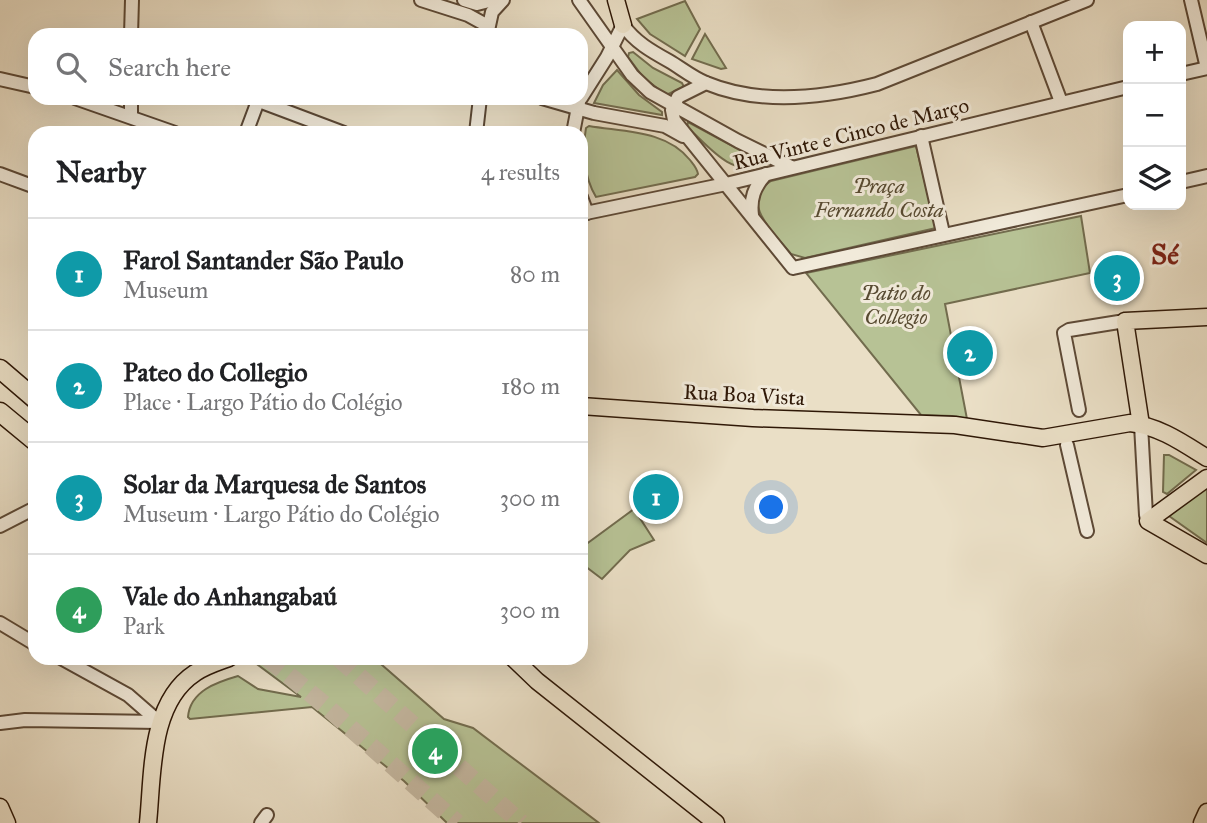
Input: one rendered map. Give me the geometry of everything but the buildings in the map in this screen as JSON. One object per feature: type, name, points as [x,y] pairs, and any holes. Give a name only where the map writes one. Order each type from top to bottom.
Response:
[{"type":"highway","points":[[0,369],[28,393]]},
{"type":"highway","points":[[1,415],[28,436]]},
{"type":"main road","points":[[616,0],[623,24]]},
{"type":"main road","points":[[1207,317],[1125,321],[1141,425],[1178,440],[1207,458]]},
{"type":"main road","name":"Rua Boa Vista","points":[[588,406],[753,418],[955,425],[1043,438],[1130,423],[1141,425]]},
{"type":"main road","points":[[1207,478],[1148,521],[1207,555]]},
{"type":"main road","points":[[148,823],[159,722],[180,687],[192,674],[213,665]]},
{"type":"main road","points":[[520,665],[716,823]]},
{"type":"main road","points":[[0,807],[7,823]]},
{"type":"main road","points":[[1202,823],[1207,812]]},
{"type":"street","points":[[131,28],[132,0]]},
{"type":"street","points":[[421,0],[464,5],[493,0]]},
{"type":"street","points":[[488,28],[492,10],[503,0]]},
{"type":"street","points":[[579,0],[640,84],[673,106],[791,167]]},
{"type":"street","points":[[588,88],[623,24],[643,46],[706,83],[748,94],[774,97],[844,93],[877,84],[1087,0]]},
{"type":"street","points":[[1186,73],[1207,68],[1191,0]]},
{"type":"street","points":[[464,5],[486,28]]},
{"type":"street","points":[[1031,22],[1061,102]]},
{"type":"street","points":[[613,46],[643,46]]},
{"type":"street","points":[[0,79],[28,85]]},
{"type":"street","points":[[706,83],[678,97],[673,106],[674,120],[793,268],[943,233],[1123,196]]},
{"type":"street","name":"Rua Vinte e Cinco de Março","points":[[588,212],[726,184],[1123,88]]},
{"type":"street","points":[[588,104],[665,126],[687,139]]},
{"type":"street","points":[[97,105],[157,126]]},
{"type":"street","points":[[131,105],[131,116]]},
{"type":"street","points":[[248,126],[253,105]]},
{"type":"street","points":[[271,105],[326,126]]},
{"type":"street","points":[[477,126],[479,105]]},
{"type":"street","points":[[575,126],[579,105]]},
{"type":"street","points":[[921,136],[943,233]]},
{"type":"street","points":[[0,174],[28,184]]},
{"type":"street","points":[[752,215],[752,197],[766,174]]},
{"type":"street","points":[[1186,181],[1207,176]]},
{"type":"street","points":[[1079,410],[1065,333],[1069,330],[1125,321]]},
{"type":"street","points":[[1141,425],[1148,521]]},
{"type":"street","points":[[1067,445],[1087,531]]},
{"type":"street","points":[[0,526],[28,512]]},
{"type":"street","points":[[0,623],[28,637]]},
{"type":"street","points":[[74,665],[131,697],[159,722]]},
{"type":"street","points":[[122,722],[131,714],[131,697]]},
{"type":"street","points":[[0,723],[24,720],[159,722]]},
{"type":"green space","points":[[685,1],[700,29],[685,56],[650,34],[637,19]]},
{"type":"green space","points":[[705,34],[726,68],[721,69],[692,59]]},
{"type":"green space","points":[[633,52],[653,68],[682,83],[684,87],[666,95],[643,77],[628,57],[629,53]]},
{"type":"green space","points":[[617,70],[639,95],[662,112],[662,115],[594,103],[603,85]]},
{"type":"green space","name":"Praça Fernando Costa","points":[[688,122],[756,161],[747,166],[729,163],[687,127]]},
{"type":"green space","points":[[588,127],[644,134],[669,143],[690,160],[698,174],[695,177],[596,197],[588,177]]},
{"type":"green space","name":"Praça Fernando Costa","points":[[916,146],[936,228],[805,258],[791,254],[769,228],[758,208],[761,189],[771,181]]},
{"type":"green space","name":"Patio do Collegio","points":[[1081,216],[1090,273],[945,304],[967,419],[921,415],[806,273]]},
{"type":"green space","points":[[1164,455],[1169,455],[1196,470],[1167,494],[1163,492]]},
{"type":"green space","points":[[1207,485],[1207,543],[1169,516]]},
{"type":"green space","points":[[634,509],[654,540],[630,550],[602,579],[588,568],[588,543]]},
{"type":"green space","points":[[258,665],[382,665],[444,719],[473,728],[599,823],[447,823],[404,781],[312,707],[190,719],[188,717],[199,694],[213,685],[238,676],[258,689],[301,697]]},
{"type":"tunnel","points":[[276,665],[457,823]]},
{"type":"tunnel","points":[[347,665],[521,823]]},
{"type":"place","name":"Solar da Marquesa de Santos","points":[[1117,278]]},
{"type":"place","name":"Pateo do Collegio","points":[[970,353]]},
{"type":"place","name":"Farol Santander São Paulo","points":[[656,497]]},
{"type":"place","name":"Vale do Anhangabaú","points":[[435,751]]},
{"type":"district","name":"Sé","points":[[1165,254]]}]
